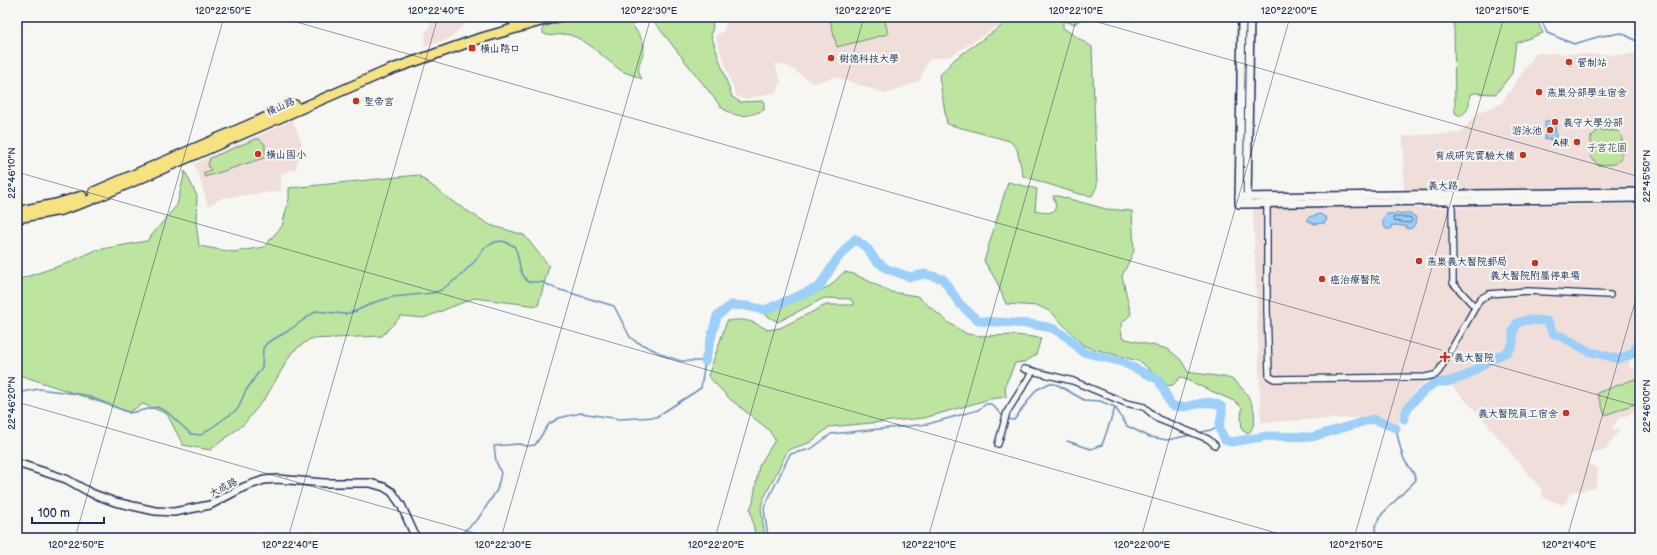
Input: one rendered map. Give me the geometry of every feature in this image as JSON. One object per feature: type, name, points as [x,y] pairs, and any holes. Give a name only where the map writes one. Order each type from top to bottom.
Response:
[{"type":"main road","name":"橫山路","points":[[17,218],[61,210],[88,201],[387,71],[517,25],[535,17]]},
{"type":"main road","name":"橫山路","points":[[17,212],[56,204],[88,194],[385,66],[456,41],[555,17]]},
{"type":"street","points":[[506,17],[517,25]]},
{"type":"street","points":[[1242,17],[1244,199]]},
{"type":"street","points":[[1244,199],[1250,17]]},
{"type":"street","name":"義大路","points":[[1267,200],[1460,194],[1640,192]]},
{"type":"street","points":[[1460,194],[1452,200],[1453,283],[1475,307]]},
{"type":"street","name":"義大路","points":[[1244,199],[1452,200],[1640,198]]},
{"type":"street","points":[[1267,200],[1266,309],[1269,373],[1272,378],[1410,377],[1435,374],[1444,363],[1480,299],[1489,294],[1528,291],[1610,295]]},
{"type":"street","points":[[1024,369],[1073,380],[1126,403],[1144,407],[1158,419],[1208,439],[1215,445]]},
{"type":"street","points":[[998,444],[1007,412],[1033,371]]},
{"type":"street","name":"大成路","points":[[17,463],[66,479],[92,493],[115,502],[155,511],[174,512],[210,504],[264,480],[277,479],[324,484],[370,483],[384,487],[392,492],[401,505],[416,538]]},
{"type":"shaded area","points":[[431,17],[472,17],[449,39],[424,47],[426,30],[429,30]]},
{"type":"shaded area","name":"樹德科技大學","points":[[724,17],[1000,17],[999,25],[951,56],[929,59],[919,81],[886,94],[836,77],[813,83],[789,67],[775,63],[781,82],[776,92],[747,99],[737,97],[735,93],[715,35],[723,32],[726,23]]},
{"type":"shaded area","name":"義守大學分部","points":[[1640,52],[1640,187],[1404,192],[1403,136],[1460,133],[1479,112],[1501,104],[1536,53],[1625,55]]},
{"type":"shaded area","name":"橫山國小","points":[[293,120],[302,145],[296,169],[281,174],[281,191],[222,198],[208,206],[194,164]]},
{"type":"shaded area","name":"義大醫院","points":[[1640,204],[1640,327],[1638,338],[1632,347],[1629,367],[1635,369],[1640,366],[1640,411],[1619,418],[1613,429],[1619,430],[1605,450],[1591,453],[1589,464],[1598,469],[1596,488],[1571,492],[1564,505],[1544,498],[1541,489],[1479,414],[1450,384],[1429,379],[1413,393],[1397,424],[1370,417],[1261,422],[1253,207],[1432,208]]},
{"type":"green space","points":[[580,17],[628,17],[642,39],[644,45],[639,66],[642,79],[622,71],[584,41],[566,34],[546,35],[543,33],[543,27]]},
{"type":"green space","points":[[655,17],[702,17],[712,22],[713,26],[711,35],[732,97],[740,102],[764,101],[764,110],[743,116],[733,114],[722,108],[655,23]]},
{"type":"green space","points":[[829,17],[884,17],[888,34],[837,47]]},
{"type":"green space","points":[[1002,17],[1083,17],[1075,24],[1063,21],[1063,28],[1092,47],[1097,186],[1092,196],[1079,194],[1023,176],[1017,149],[1010,141],[947,124],[939,76],[955,59],[1004,24]]},
{"type":"green space","points":[[1454,17],[1535,17],[1543,33],[1516,43],[1512,73],[1496,94],[1470,94],[1466,112],[1460,116],[1455,113]]},
{"type":"green space","name":"子宮花園","points":[[1598,130],[1617,131],[1622,136],[1622,158],[1615,164],[1598,165],[1591,157],[1591,137]]},
{"type":"green space","points":[[259,139],[265,144],[265,153],[273,151],[273,155],[205,177],[203,173],[211,170],[208,166],[210,158]]},
{"type":"green space","points":[[185,171],[197,196],[196,222],[199,246],[233,252],[264,247],[282,226],[289,199],[289,188],[418,175],[456,204],[490,225],[524,235],[549,266],[538,306],[474,298],[424,318],[401,316],[382,336],[310,339],[292,352],[266,397],[244,424],[210,450],[183,445],[167,414],[143,404],[129,412],[17,374],[17,280],[68,263],[96,250],[147,241],[177,205]]},
{"type":"green space","points":[[1008,182],[1037,189],[1035,210],[1048,213],[1054,211],[1056,206],[1053,196],[1058,196],[1106,209],[1132,211],[1134,251],[1122,276],[1131,314],[1121,324],[1122,338],[1168,349],[1181,360],[1188,372],[1231,379],[1243,389],[1252,404],[1254,420],[1253,427],[1248,434],[1242,430],[1242,408],[1236,402],[1180,377],[1173,385],[1168,386],[1141,362],[1084,346],[1051,312],[1039,306],[1006,304],[996,280],[984,261]]},
{"type":"green space","points":[[844,272],[854,274],[891,292],[917,296],[949,323],[967,334],[982,336],[1015,335],[1041,338],[1036,355],[1025,362],[1015,363],[1005,386],[1006,397],[990,399],[924,418],[829,427],[811,442],[788,450],[763,500],[761,508],[765,538],[751,538],[755,534],[750,509],[753,502],[759,466],[775,440],[769,430],[730,399],[708,376],[727,321],[749,321],[768,330],[780,328],[826,305],[854,305],[851,299],[824,298],[778,322],[764,314],[830,286]]},
{"type":"green space","points":[[1635,379],[1640,392],[1640,402],[1605,415],[1597,393]]},
{"type":"water","name":"游泳池","points":[[1555,120],[1556,139],[1545,140],[1545,121]]},
{"type":"water","points":[[1408,213],[1416,217],[1415,224],[1412,228],[1407,229],[1406,226],[1392,225],[1391,229],[1386,229],[1383,225],[1383,218],[1387,214]]},
{"type":"water","points":[[1320,214],[1327,218],[1325,223],[1314,224],[1307,220],[1309,217]]},
{"type":"waterway","points":[[1540,17],[1547,33],[1574,44],[1601,36],[1622,33],[1640,43]]},
{"type":"waterway","points":[[705,361],[717,316],[731,305],[747,306],[765,310],[819,287],[837,259],[855,239],[868,249],[875,260],[887,269],[910,277],[925,274],[943,279],[959,303],[978,321],[1030,324],[1052,328],[1067,337],[1083,352],[1122,362],[1159,380],[1171,405],[1185,407],[1209,403],[1222,407],[1219,428],[1225,440],[1231,442],[1268,436],[1312,437],[1373,419],[1396,428]]},
{"type":"waterway","points":[[17,393],[39,389],[85,395],[130,413],[157,407],[167,412],[191,434],[201,435],[238,409],[245,392],[262,367],[263,348],[267,343],[288,331],[316,311],[345,314],[356,311],[375,302],[393,297],[433,293],[441,290],[459,277],[475,261],[484,248],[495,242],[503,241],[514,246],[518,256],[520,269],[524,278],[528,282],[542,282],[557,289],[614,306],[630,337],[635,341],[668,357],[681,361],[705,361],[701,388],[656,417],[620,419],[581,413],[559,418],[549,424],[535,445],[526,446],[519,444],[494,446],[496,461],[501,473],[497,490],[478,519],[456,538]]},
{"type":"waterway","points":[[1404,419],[1407,409],[1418,396],[1435,382],[1447,382],[1466,376],[1488,361],[1507,352],[1513,344],[1513,332],[1517,323],[1527,320],[1547,321],[1554,334],[1563,337],[1588,351],[1619,359],[1632,354],[1640,340]]},
{"type":"waterway","points":[[1007,419],[1014,420],[1036,390],[1050,383],[1058,385],[1084,400],[1100,401],[1115,407],[1127,426],[1150,437],[1167,440],[1191,435]]},
{"type":"waterway","points":[[768,538],[764,508],[790,454],[811,449],[831,434],[928,424],[978,410],[986,404],[991,404],[1004,417]]},
{"type":"waterway","points":[[1067,441],[1091,449],[1102,445],[1115,408]]},
{"type":"waterway","points":[[1198,433],[1219,428]]},
{"type":"waterway","points":[[1376,538],[1375,526],[1382,514],[1416,480],[1404,459],[1396,428]]},
{"type":"place","name":"橫山路口","points":[[472,48]]},
{"type":"place","name":"樹德科技大學","points":[[831,58]]},
{"type":"place","name":"管制站","points":[[1569,62]]},
{"type":"place","name":"燕巢分部學生宿舍","points":[[1539,92]]},
{"type":"place","name":"聖帝宮","points":[[356,101]]},
{"type":"place","name":"義守大學分部","points":[[1555,122]]},
{"type":"place","name":"游泳池","points":[[1550,130]]},
{"type":"place","name":"A棟","points":[[1577,142]]},
{"type":"place","name":"橫山國小","points":[[258,154]]},
{"type":"place","name":"育成研究實驗大樓","points":[[1523,155]]},
{"type":"place","name":"燕巢義大醫院郵局","points":[[1419,261]]},
{"type":"place","name":"義大醫院附屬停車場","points":[[1535,263]]},
{"type":"place","name":"癌治療醫院","points":[[1322,279]]},
{"type":"place","name":"義大醫院","points":[[1445,357]]},
{"type":"place","name":"義大醫院員工宿舍","points":[[1566,413]]}]
